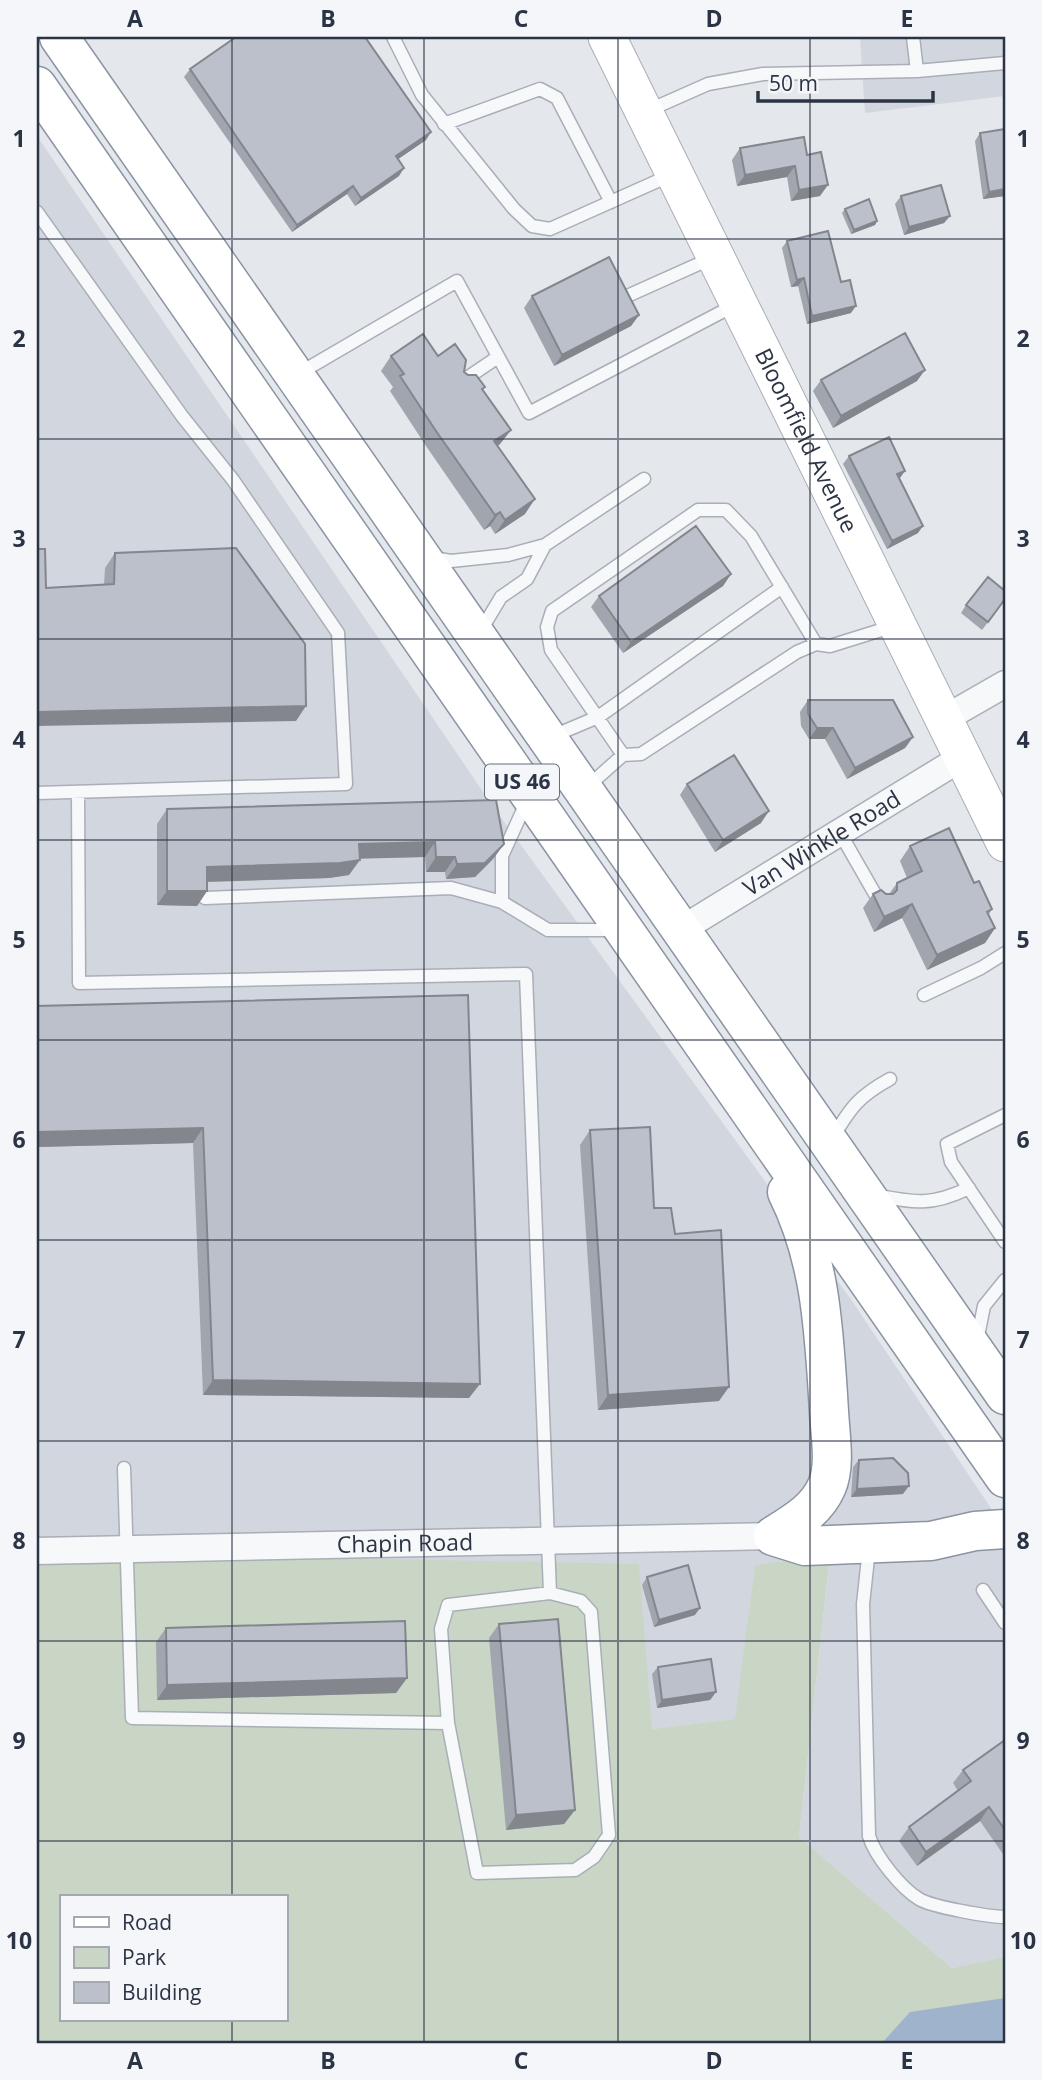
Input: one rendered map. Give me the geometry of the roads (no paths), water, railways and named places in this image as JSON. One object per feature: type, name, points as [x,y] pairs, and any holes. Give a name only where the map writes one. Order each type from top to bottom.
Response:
[{"type":"highway","name":"US 46","points":[[59,37],[1005,1395]]},
{"type":"highway","name":"US 46","points":[[37,86],[1005,1478]]},
{"type":"highway","points":[[734,1087],[801,1221],[814,1265],[822,1312],[831,1456],[828,1483],[819,1500],[804,1517],[773,1536]]},
{"type":"highway","points":[[773,1536],[805,1546],[931,1541],[975,1531],[1005,1529]]},
{"type":"street","name":"Bloomfield Avenue","points":[[607,37],[1005,843]]},
{"type":"street","points":[[944,719],[1005,684]]},
{"type":"street","name":"Van Winkle Road","points":[[682,929],[963,757]]},
{"type":"street","name":"Chapin Road","points":[[37,1551],[773,1536]]},
{"type":"lane","points":[[393,37],[407,70],[444,124],[531,226],[550,229],[674,174]]},
{"type":"lane","points":[[913,37],[917,71]]},
{"type":"lane","points":[[644,112],[708,84],[763,74],[917,71],[1005,63]]},
{"type":"lane","points":[[444,124],[540,89],[557,98],[611,202]]},
{"type":"lane","points":[[37,212],[182,416],[233,480],[338,634],[346,784],[37,793]]},
{"type":"lane","points":[[625,297],[715,256]]},
{"type":"lane","points":[[295,376],[457,281],[529,413],[738,303]]},
{"type":"lane","points":[[461,382],[498,357]]},
{"type":"lane","points":[[419,555],[452,561],[508,555],[545,545],[644,479]]},
{"type":"lane","points":[[623,755],[551,650],[547,627],[552,611],[698,510],[726,510],[751,536],[816,644]]},
{"type":"lane","points":[[477,639],[501,597],[527,579],[545,545]]},
{"type":"lane","points":[[547,739],[598,717],[782,587]]},
{"type":"lane","points":[[583,791],[623,755],[641,754],[797,652],[816,644],[830,646],[897,625]]},
{"type":"lane","points":[[78,792],[79,984],[526,974],[550,1593]]},
{"type":"lane","points":[[502,902],[502,856],[530,794]]},
{"type":"lane","points":[[840,832],[879,901]]},
{"type":"lane","points":[[205,898],[451,888],[502,902],[548,930],[625,930]]},
{"type":"lane","points":[[923,995],[981,968],[1005,953]]},
{"type":"lane","points":[[830,1144],[852,1105],[863,1093],[890,1079]]},
{"type":"lane","points":[[1005,1115],[947,1144],[951,1162],[1005,1242]]},
{"type":"lane","points":[[866,1194],[904,1201],[943,1201],[969,1188]]},
{"type":"lane","points":[[975,1352],[984,1306],[1005,1280]]},
{"type":"lane","points":[[124,1468],[132,1718],[448,1723]]},
{"type":"lane","points":[[870,1542],[863,1604],[869,1836],[874,1854],[920,1899],[992,1917],[1005,1917]]},
{"type":"lane","points":[[983,1590],[1005,1623]]},
{"type":"lane","points":[[550,1593],[581,1601],[591,1612],[609,1835],[593,1857],[575,1870],[477,1873],[448,1723],[442,1629],[448,1605],[550,1593]]},
{"type":"water","points":[[1005,1998],[1005,2043],[882,2043],[910,2012]]}]
